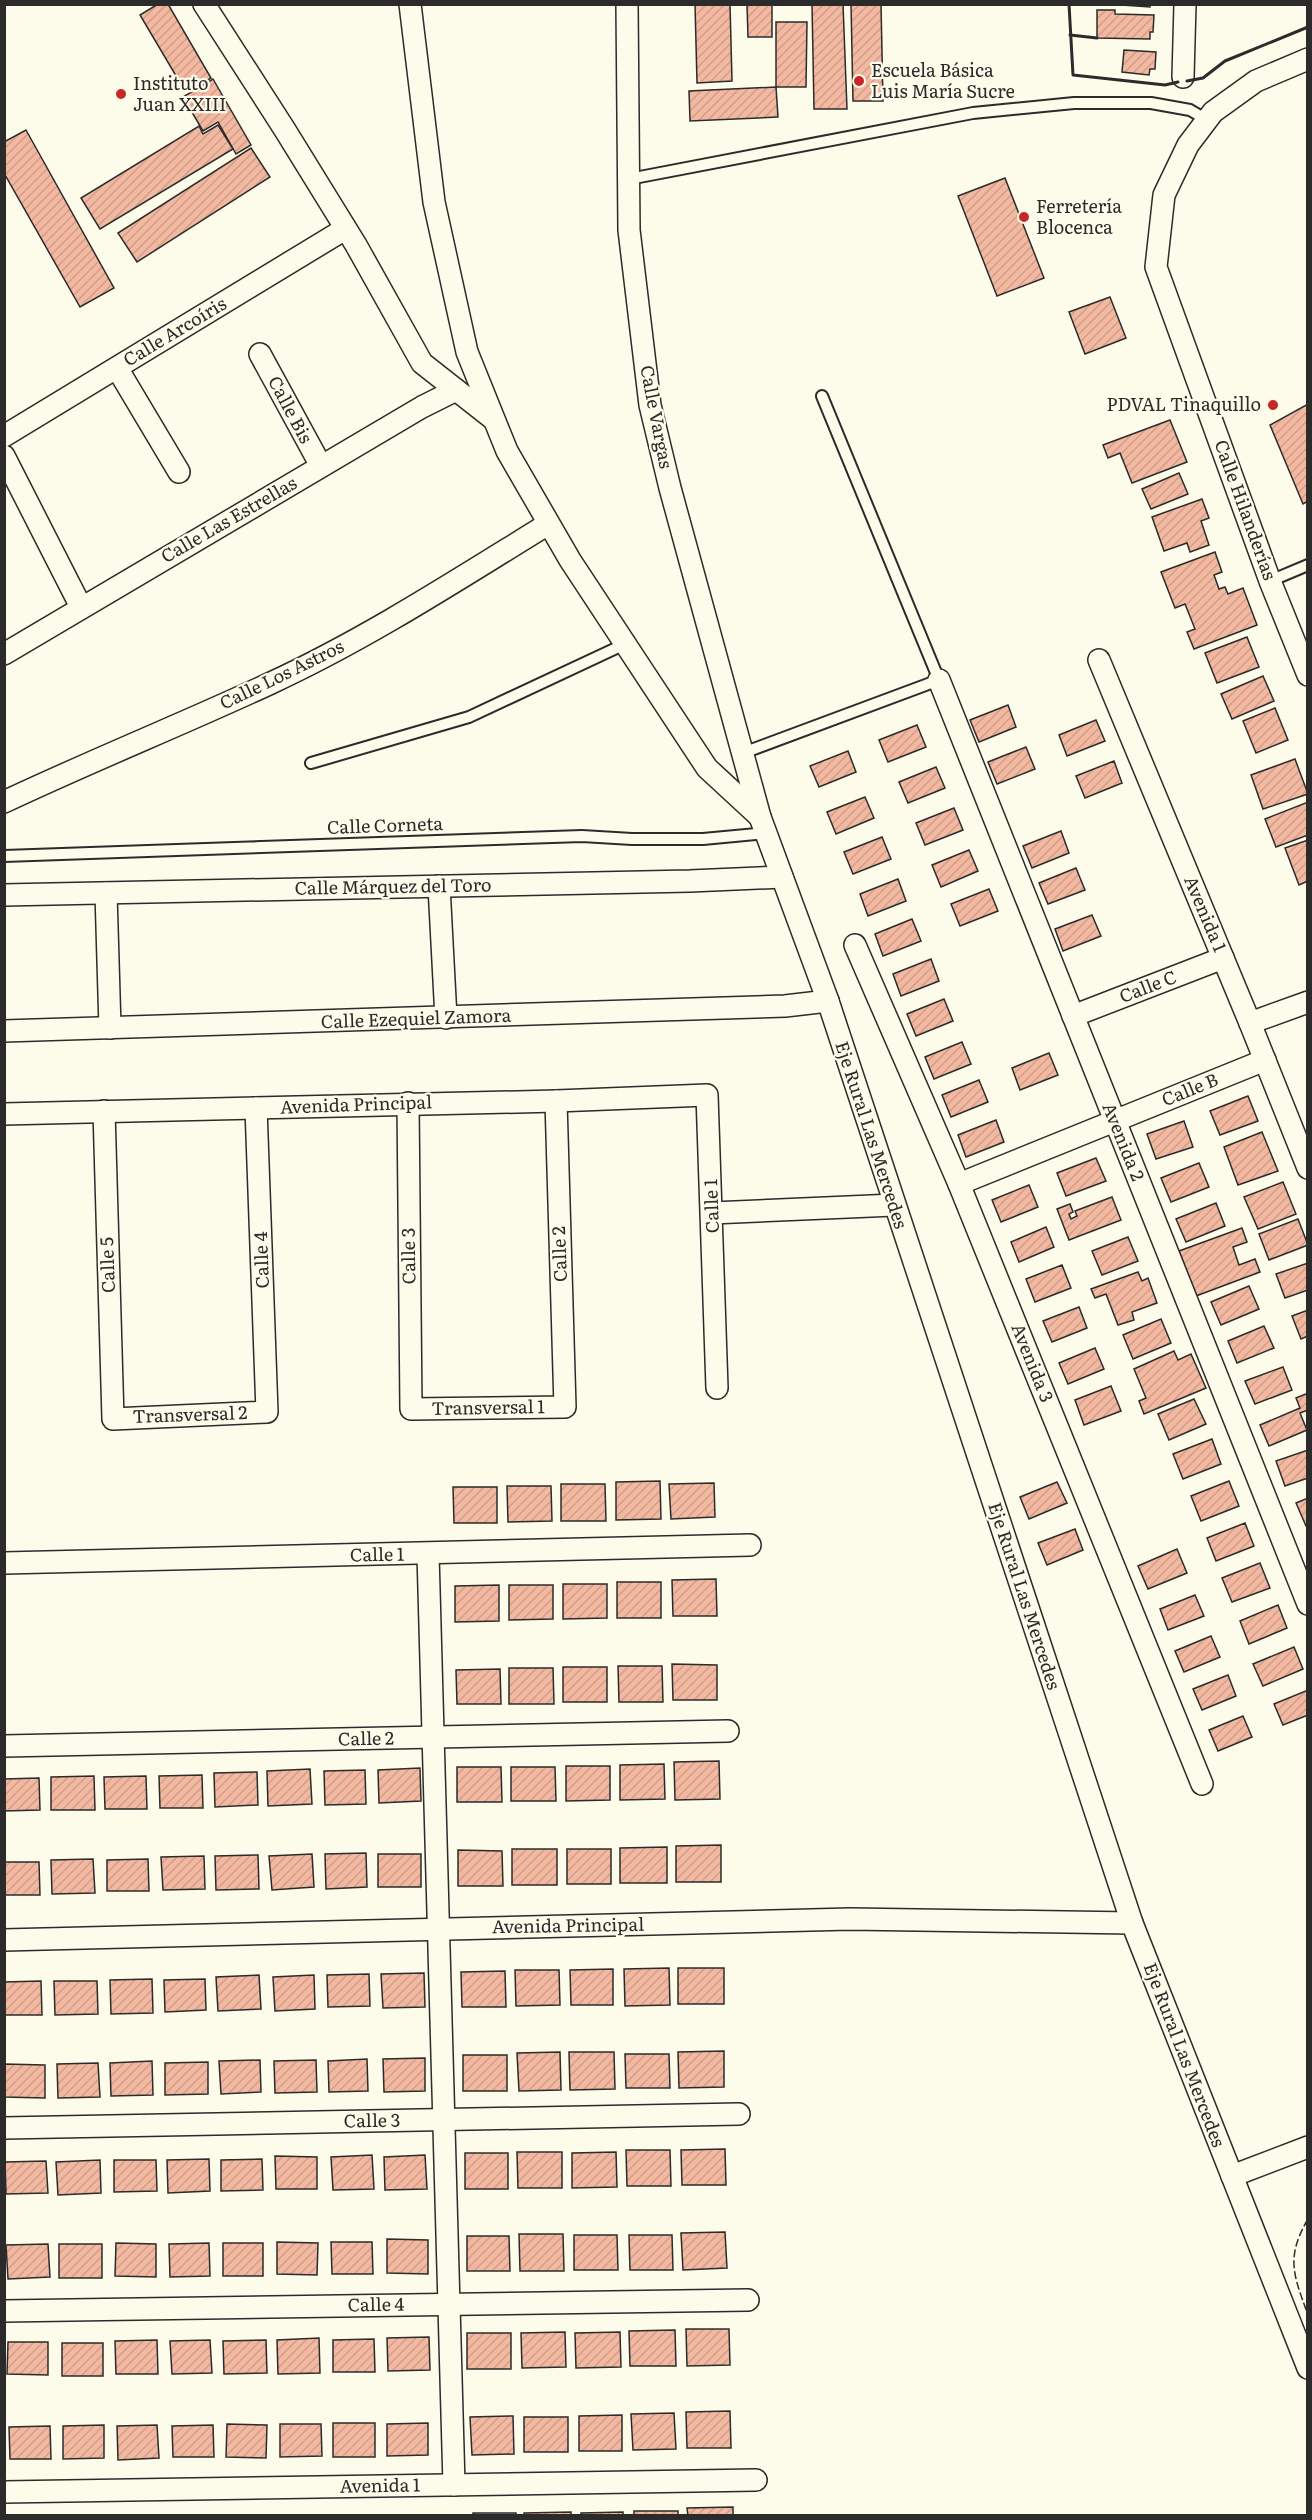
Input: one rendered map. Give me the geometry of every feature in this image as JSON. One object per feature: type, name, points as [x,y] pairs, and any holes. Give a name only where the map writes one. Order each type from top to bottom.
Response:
[{"type":"street","points":[[204,4],[285,130],[423,363],[495,420]]},
{"type":"street","points":[[411,4],[434,202],[467,352],[507,451],[548,524],[707,768],[763,825]]},
{"type":"street","name":"Calle Vargas","points":[[627,4],[629,230],[650,405],[670,488],[763,825]]},
{"type":"street","points":[[1183,77],[1185,4]]},
{"type":"street","name":"Calle Hilanderías","points":[[1308,59],[1256,81],[1213,112],[1188,145],[1164,195],[1156,267],[1270,581],[1308,675]]},
{"type":"street","name":"Calle Arcoíris","points":[[4,436],[345,229]]},
{"type":"street","name":"Calle Bis","points":[[260,354],[321,466]]},
{"type":"street","points":[[117,368],[179,472]]},
{"type":"street","name":"Calle Las Estrellas","points":[[4,654],[422,407],[456,390]]},
{"type":"street","points":[[4,456],[81,607]]},
{"type":"street","name":"Calle Los Astros","points":[[4,802],[272,683],[388,622],[548,524]]},
{"type":"street","name":"Avenida 1","points":[[1099,660],[1308,1168]]},
{"type":"street","name":"Avenida 2","points":[[939,680],[1308,1604]]},
{"type":"street","name":"Eje Rural Las Mercedes","points":[[763,825],[828,1001],[1132,1923],[1308,2368]]},
{"type":"street","name":"Calle Márquez del Toro","points":[[4,896],[782,877]]},
{"type":"street","points":[[439,886],[446,1018]]},
{"type":"street","points":[[106,893],[110,1028]]},
{"type":"street","name":"Avenida 3","points":[[855,945],[959,1185],[1202,1784]]},
{"type":"street","name":"Calle C","points":[[1073,1016],[1223,958]]},
{"type":"street","name":"Calle Ezequiel Zamora","points":[[4,1031],[785,1006],[828,1001]]},
{"type":"street","points":[[1250,1023],[1308,1002]]},
{"type":"street","name":"Calle B","points":[[959,1185],[1265,1060]]},
{"type":"street","name":"Avenida Principal","points":[[4,1114],[556,1101],[707,1095]]},
{"type":"street","name":"Calle 1","points":[[707,1095],[717,1389]]},
{"type":"street","name":"Calle 2","points":[[556,1101],[565,1407]]},
{"type":"street","name":"Calle 3","points":[[408,1103],[411,1409]]},
{"type":"street","name":"Calle 4","points":[[256,1108],[267,1412]]},
{"type":"street","name":"Calle 5","points":[[104,1111],[113,1419]]},
{"type":"street","points":[[712,1213],[894,1205]]},
{"type":"street","name":"Transversal 1","points":[[411,1409],[565,1407]]},
{"type":"street","name":"Transversal 2","points":[[113,1419],[267,1412]]},
{"type":"street","name":"Calle 1","points":[[4,1563],[750,1545]]},
{"type":"street","points":[[428,1554],[454,2485]]},
{"type":"street","name":"Calle 2","points":[[4,1746],[728,1731]]},
{"type":"street","name":"Avenida Principal","points":[[4,1940],[850,1919],[1132,1923]]},
{"type":"street","name":"Calle 3","points":[[4,2128],[739,2114]]},
{"type":"street","points":[[1232,2176],[1308,2147]]},
{"type":"street","name":"Calle 4","points":[[4,2311],[748,2300]]},
{"type":"street","name":"Avenida 1","points":[[4,2492],[756,2480]]},
{"type":"lane","points":[[629,178],[984,112],[1074,103],[1151,103],[1190,110],[1207,120]]},
{"type":"lane","points":[[742,753],[939,680],[822,396]]},
{"type":"lane","points":[[1270,581],[1308,565]]},
{"type":"lane","points":[[311,763],[470,717],[625,644]]},
{"type":"lane","name":"Calle Corneta","points":[[4,856],[561,836],[632,840],[703,839],[763,825]]},
{"type":"building","points":[[158,4],[168,4],[211,78],[195,88],[191,81],[182,86],[140,15]]},
{"type":"building","points":[[695,4],[730,4],[732,81],[697,83]]},
{"type":"building","points":[[747,4],[772,4],[772,37],[748,37]]},
{"type":"building","points":[[812,4],[843,4],[847,109],[814,109]]},
{"type":"building","points":[[851,4],[881,4],[883,101],[853,101]]},
{"type":"building","points":[[1107,4],[1150,4],[1150,7]]},
{"type":"building","points":[[1097,10],[1115,10],[1115,14],[1154,15],[1153,32],[1150,32],[1150,39],[1097,38]]},
{"type":"building","points":[[776,22],[807,22],[806,87],[776,87]]},
{"type":"building","points":[[1124,50],[1156,52],[1155,69],[1150,69],[1149,75],[1122,72]]},
{"type":"building","points":[[213,79],[251,145],[236,154],[218,122],[203,131],[183,97]]},
{"type":"building","points":[[776,87],[778,117],[690,121],[689,91]]},
{"type":"building","points":[[218,125],[233,149],[100,229],[81,198],[199,126],[203,134]]},
{"type":"building","points":[[26,130],[114,288],[80,307],[4,173],[4,142]]},
{"type":"building","points":[[251,148],[270,177],[137,262],[118,233]]},
{"type":"building","points":[[1005,178],[1044,278],[997,296],[958,196]]},
{"type":"building","points":[[1110,297],[1126,338],[1085,354],[1069,312]]},
{"type":"building","points":[[1308,404],[1308,501],[1303,504],[1270,425]]},
{"type":"building","points":[[1170,420],[1187,462],[1132,483],[1120,453],[1108,458],[1103,445]]},
{"type":"building","points":[[1179,473],[1188,494],[1151,509],[1142,489]]},
{"type":"building","points":[[1202,499],[1209,518],[1201,521],[1209,545],[1190,552],[1187,543],[1164,551],[1152,517]]},
{"type":"building","points":[[1215,552],[1222,572],[1214,575],[1219,589],[1225,587],[1228,594],[1243,588],[1257,625],[1194,649],[1187,632],[1195,629],[1185,604],[1175,608],[1161,572]]},
{"type":"building","points":[[1247,637],[1259,667],[1217,683],[1205,653]]},
{"type":"building","points":[[1263,676],[1274,701],[1232,719],[1221,694]]},
{"type":"building","points":[[1008,705],[1016,727],[979,742],[970,720]]},
{"type":"building","points":[[1275,708],[1288,740],[1256,753],[1243,721]]},
{"type":"building","points":[[1096,720],[1105,741],[1067,756],[1059,735]]},
{"type":"building","points":[[917,725],[926,747],[888,762],[879,740]]},
{"type":"building","points":[[1026,747],[1035,769],[997,784],[988,762]]},
{"type":"building","points":[[848,751],[856,772],[819,787],[810,766]]},
{"type":"building","points":[[1295,759],[1308,794],[1263,809],[1251,775]]},
{"type":"building","points":[[1114,761],[1122,783],[1085,798],[1076,776]]},
{"type":"building","points":[[936,767],[945,788],[908,803],[899,782]]},
{"type":"building","points":[[865,797],[874,818],[836,834],[827,812]]},
{"type":"building","points":[[1308,802],[1308,835],[1276,847],[1265,819]]},
{"type":"building","points":[[954,808],[963,830],[925,845],[916,823]]},
{"type":"building","points":[[1061,831],[1069,853],[1032,868],[1023,846]]},
{"type":"building","points":[[882,837],[891,859],[853,874],[844,852]]},
{"type":"building","points":[[1308,840],[1308,881],[1299,885],[1285,848]]},
{"type":"building","points":[[969,850],[978,871],[941,887],[932,865]]},
{"type":"building","points":[[1076,868],[1085,890],[1048,904],[1039,883]]},
{"type":"building","points":[[898,879],[906,901],[868,916],[860,894]]},
{"type":"building","points":[[989,889],[998,911],[960,926],[951,904]]},
{"type":"building","points":[[1092,915],[1101,936],[1063,951],[1055,929]]},
{"type":"building","points":[[912,919],[921,941],[883,956],[875,934]]},
{"type":"building","points":[[931,959],[939,981],[901,996],[893,974]]},
{"type":"building","points":[[944,999],[953,1021],[916,1036],[907,1014]]},
{"type":"building","points":[[962,1042],[971,1064],[934,1079],[925,1057]]},
{"type":"building","points":[[1049,1053],[1058,1075],[1020,1090],[1012,1068]]},
{"type":"building","points":[[979,1080],[988,1102],[951,1117],[942,1095]]},
{"type":"building","points":[[1248,1096],[1258,1121],[1220,1135],[1210,1111]]},
{"type":"building","points":[[996,1120],[1004,1142],[966,1157],[958,1135]]},
{"type":"building","points":[[1184,1121],[1193,1147],[1156,1159],[1147,1134]]},
{"type":"building","points":[[1262,1132],[1278,1171],[1238,1185],[1224,1147]]},
{"type":"building","points":[[1096,1158],[1106,1181],[1066,1196],[1057,1173]]},
{"type":"building","points":[[1199,1163],[1209,1187],[1171,1202],[1161,1178]]},
{"type":"building","points":[[1283,1182],[1296,1214],[1258,1229],[1244,1197]]},
{"type":"building","points":[[1029,1185],[1038,1207],[1001,1222],[992,1200]]},
{"type":"building","points":[[1112,1197],[1121,1220],[1069,1240],[1057,1209],[1070,1204],[1073,1212],[1069,1214],[1071,1219],[1077,1216],[1075,1211]]},
{"type":"building","points":[[1216,1203],[1225,1226],[1186,1242],[1176,1219]]},
{"type":"building","points":[[1298,1219],[1308,1245],[1269,1260],[1259,1234]]},
{"type":"building","points":[[1046,1227],[1054,1247],[1019,1262],[1011,1242]]},
{"type":"building","points":[[1242,1228],[1247,1242],[1233,1247],[1239,1265],[1255,1259],[1260,1272],[1196,1296],[1179,1251]]},
{"type":"building","points":[[1128,1237],[1138,1261],[1102,1275],[1092,1251]]},
{"type":"building","points":[[1308,1263],[1308,1290],[1285,1298],[1276,1274]]},
{"type":"building","points":[[1062,1265],[1071,1288],[1035,1302],[1026,1279]]},
{"type":"building","points":[[1138,1272],[1142,1281],[1148,1278],[1157,1303],[1132,1312],[1134,1320],[1118,1325],[1106,1294],[1095,1298],[1091,1289]]},
{"type":"building","points":[[1249,1286],[1259,1309],[1221,1325],[1211,1302]]},
{"type":"building","points":[[1079,1307],[1087,1328],[1052,1342],[1043,1321]]},
{"type":"building","points":[[1308,1310],[1308,1336],[1301,1339],[1292,1316]]},
{"type":"building","points":[[1161,1319],[1171,1343],[1133,1359],[1123,1335]]},
{"type":"building","points":[[1264,1326],[1274,1348],[1237,1363],[1228,1341]]},
{"type":"building","points":[[1095,1348],[1104,1369],[1068,1384],[1059,1363]]},
{"type":"building","points":[[1174,1351],[1178,1360],[1191,1354],[1206,1388],[1144,1414],[1139,1401],[1146,1398],[1134,1369]]},
{"type":"building","points":[[1283,1367],[1292,1390],[1255,1404],[1245,1381]]},
{"type":"building","points":[[1111,1386],[1121,1411],[1084,1425],[1075,1400]]},
{"type":"building","points":[[1308,1393],[1308,1410],[1300,1413],[1307,1430],[1269,1446],[1260,1425],[1300,1408],[1296,1398]]},
{"type":"building","points":[[1194,1399],[1206,1424],[1169,1440],[1158,1414]]},
{"type":"building","points":[[1212,1439],[1221,1464],[1183,1479],[1173,1454]]},
{"type":"building","points":[[1308,1450],[1308,1478],[1285,1486],[1276,1461]]},
{"type":"building","points":[[660,1481],[661,1519],[616,1520],[616,1482]]},
{"type":"building","points":[[1229,1481],[1239,1506],[1201,1521],[1191,1496]]},
{"type":"building","points":[[1057,1482],[1067,1503],[1029,1519],[1020,1497]]},
{"type":"building","points":[[714,1483],[715,1517],[671,1519],[669,1484]]},
{"type":"building","points":[[561,1484],[605,1484],[606,1521],[561,1521]]},
{"type":"building","points":[[507,1486],[551,1486],[552,1521],[508,1522]]},
{"type":"building","points":[[453,1487],[497,1487],[497,1523],[454,1523]]},
{"type":"building","points":[[1308,1498],[1308,1525],[1306,1526],[1296,1503]]},
{"type":"building","points":[[1245,1523],[1254,1546],[1216,1561],[1207,1538]]},
{"type":"building","points":[[1075,1529],[1083,1550],[1047,1565],[1038,1543]]},
{"type":"building","points":[[1177,1549],[1187,1573],[1148,1589],[1138,1566]]},
{"type":"building","points":[[1260,1563],[1270,1588],[1232,1602],[1222,1578]]},
{"type":"building","points":[[716,1579],[717,1616],[673,1616],[672,1580]]},
{"type":"building","points":[[617,1582],[661,1582],[661,1618],[617,1618]]},
{"type":"building","points":[[563,1584],[607,1584],[607,1618],[563,1619]]},
{"type":"building","points":[[499,1585],[499,1621],[455,1622],[455,1586]]},
{"type":"building","points":[[509,1585],[553,1585],[553,1619],[509,1620]]},
{"type":"building","points":[[1195,1595],[1204,1616],[1168,1630],[1160,1609]]},
{"type":"building","points":[[1278,1605],[1287,1628],[1249,1644],[1240,1621]]},
{"type":"building","points":[[1211,1636],[1220,1657],[1184,1672],[1175,1651]]},
{"type":"building","points":[[1294,1647],[1303,1669],[1263,1686],[1253,1664]]},
{"type":"building","points":[[672,1664],[717,1665],[717,1700],[673,1700]]},
{"type":"building","points":[[618,1666],[662,1666],[663,1702],[619,1702]]},
{"type":"building","points":[[563,1667],[607,1667],[607,1702],[563,1702]]},
{"type":"building","points":[[509,1668],[553,1668],[554,1704],[509,1704]]},
{"type":"building","points":[[500,1669],[501,1704],[457,1704],[456,1670]]},
{"type":"building","points":[[1228,1675],[1236,1696],[1202,1710],[1193,1689]]},
{"type":"building","points":[[1308,1690],[1308,1715],[1283,1725],[1274,1704]]},
{"type":"building","points":[[1243,1716],[1252,1737],[1218,1751],[1209,1730]]},
{"type":"building","points":[[719,1761],[720,1799],[675,1800],[674,1762]]},
{"type":"building","points":[[664,1764],[665,1799],[620,1800],[620,1765]]},
{"type":"building","points":[[566,1766],[610,1766],[610,1800],[566,1801]]},
{"type":"building","points":[[457,1767],[501,1767],[502,1802],[457,1802]]},
{"type":"building","points":[[511,1767],[555,1767],[556,1801],[511,1801]]},
{"type":"building","points":[[420,1768],[421,1801],[379,1803],[378,1770]]},
{"type":"building","points":[[310,1769],[312,1804],[268,1806],[267,1771]]},
{"type":"building","points":[[365,1770],[366,1804],[325,1805],[324,1771]]},
{"type":"building","points":[[257,1772],[258,1805],[215,1807],[214,1773]]},
{"type":"building","points":[[202,1775],[203,1808],[160,1808],[159,1776]]},
{"type":"building","points":[[94,1776],[95,1810],[51,1810],[51,1777]]},
{"type":"building","points":[[146,1776],[147,1809],[105,1809],[104,1777]]},
{"type":"building","points":[[39,1778],[40,1810],[4,1811],[4,1779]]},
{"type":"building","points":[[721,1845],[721,1882],[676,1882],[676,1846]]},
{"type":"building","points":[[667,1847],[667,1883],[620,1883],[620,1848]]},
{"type":"building","points":[[512,1849],[557,1849],[557,1885],[512,1885]]},
{"type":"building","points":[[567,1849],[611,1849],[611,1884],[567,1884]]},
{"type":"building","points":[[458,1850],[502,1851],[503,1886],[458,1886]]},
{"type":"building","points":[[366,1853],[367,1887],[326,1889],[325,1854]]},
{"type":"building","points":[[312,1854],[314,1887],[272,1890],[269,1856]]},
{"type":"building","points":[[378,1854],[421,1854],[421,1887],[378,1887]]},
{"type":"building","points":[[258,1855],[259,1889],[216,1890],[215,1856]]},
{"type":"building","points":[[204,1856],[205,1889],[163,1890],[161,1857]]},
{"type":"building","points":[[93,1859],[95,1893],[52,1894],[51,1860]]},
{"type":"building","points":[[148,1859],[149,1891],[107,1891],[107,1860]]},
{"type":"building","points":[[4,1862],[39,1862],[40,1895],[4,1895]]},
{"type":"building","points":[[669,1968],[670,2005],[625,2006],[624,1969]]},
{"type":"building","points":[[678,1968],[724,1968],[724,2004],[678,2004]]},
{"type":"building","points":[[613,1969],[613,2005],[571,2005],[570,1970]]},
{"type":"building","points":[[515,1970],[559,1970],[560,2005],[516,2006]]},
{"type":"building","points":[[505,1971],[506,2007],[462,2007],[461,1972]]},
{"type":"building","points":[[424,1973],[425,2007],[383,2008],[381,1974]]},
{"type":"building","points":[[369,1974],[370,2006],[328,2007],[327,1975]]},
{"type":"building","points":[[259,1975],[261,2009],[218,2011],[216,1977]]},
{"type":"building","points":[[314,1975],[315,2009],[275,2011],[273,1977]]},
{"type":"building","points":[[152,1979],[153,2013],[111,2014],[110,1980]]},
{"type":"building","points":[[205,1979],[206,2010],[165,2012],[164,1980]]},
{"type":"building","points":[[41,1981],[42,2015],[4,2015],[4,1982]]},
{"type":"building","points":[[54,1981],[97,1981],[98,2014],[55,2015]]},
{"type":"building","points":[[724,2051],[724,2087],[679,2088],[678,2052]]},
{"type":"building","points":[[560,2052],[561,2090],[519,2091],[517,2053]]},
{"type":"building","points":[[569,2052],[614,2052],[615,2089],[570,2090]]},
{"type":"building","points":[[625,2054],[669,2054],[670,2088],[626,2088]]},
{"type":"building","points":[[463,2055],[507,2055],[507,2091],[463,2091]]},
{"type":"building","points":[[425,2058],[425,2091],[384,2092],[383,2059]]},
{"type":"building","points":[[367,2059],[368,2091],[329,2092],[328,2061]]},
{"type":"building","points":[[260,2060],[261,2092],[221,2094],[219,2061]]},
{"type":"building","points":[[316,2060],[317,2092],[275,2093],[274,2061]]},
{"type":"building","points":[[152,2061],[153,2095],[111,2096],[110,2063]]},
{"type":"building","points":[[208,2062],[208,2094],[165,2095],[165,2063]]},
{"type":"building","points":[[98,2063],[100,2097],[58,2098],[57,2064]]},
{"type":"building","points":[[4,2064],[45,2065],[45,2098],[4,2097]]},
{"type":"building","points":[[725,2149],[726,2185],[682,2185],[681,2150]]},
{"type":"building","points":[[626,2150],[670,2150],[671,2186],[627,2186]]},
{"type":"building","points":[[517,2152],[562,2152],[562,2188],[518,2188]]},
{"type":"building","points":[[616,2152],[617,2187],[572,2188],[572,2153]]},
{"type":"building","points":[[465,2153],[508,2153],[508,2189],[465,2189]]},
{"type":"building","points":[[372,2155],[374,2189],[333,2190],[331,2157]]},
{"type":"building","points":[[425,2155],[427,2189],[385,2190],[384,2157]]},
{"type":"building","points":[[275,2156],[317,2157],[317,2189],[276,2189]]},
{"type":"building","points":[[209,2159],[210,2191],[168,2193],[167,2160]]},
{"type":"building","points":[[262,2159],[263,2190],[221,2191],[221,2160]]},
{"type":"building","points":[[100,2160],[101,2193],[58,2195],[56,2162]]},
{"type":"building","points":[[114,2160],[156,2160],[157,2191],[114,2192]]},
{"type":"building","points":[[46,2161],[48,2193],[6,2194],[5,2162]]},
{"type":"building","points":[[725,2232],[727,2268],[683,2270],[681,2233]]},
{"type":"building","points":[[519,2234],[563,2234],[564,2271],[520,2271]]},
{"type":"building","points":[[574,2235],[617,2235],[618,2270],[574,2270]]},
{"type":"building","points":[[629,2235],[672,2235],[673,2270],[630,2270]]},
{"type":"building","points":[[467,2236],[509,2236],[510,2271],[467,2271]]},
{"type":"building","points":[[387,2239],[428,2240],[428,2274],[387,2273]]},
{"type":"building","points":[[277,2242],[318,2243],[317,2275],[277,2274]]},
{"type":"building","points":[[331,2242],[372,2242],[373,2274],[332,2274]]},
{"type":"building","points":[[116,2243],[156,2244],[156,2277],[115,2276]]},
{"type":"building","points":[[209,2243],[210,2276],[170,2277],[169,2244]]},
{"type":"building","points":[[223,2243],[263,2243],[263,2276],[223,2276]]},
{"type":"building","points":[[48,2244],[50,2277],[8,2279],[6,2245]]},
{"type":"building","points":[[59,2244],[102,2244],[102,2278],[59,2278]]},
{"type":"building","points":[[686,2329],[729,2329],[730,2365],[687,2366]]},
{"type":"building","points":[[675,2330],[676,2366],[630,2366],[629,2331]]},
{"type":"building","points":[[565,2332],[566,2367],[522,2368],[521,2333]]},
{"type":"building","points":[[620,2332],[621,2367],[576,2368],[575,2333]]},
{"type":"building","points":[[467,2333],[511,2333],[511,2369],[467,2369]]},
{"type":"building","points":[[429,2337],[430,2370],[388,2371],[387,2338]]},
{"type":"building","points":[[319,2338],[320,2373],[278,2374],[277,2340]]},
{"type":"building","points":[[374,2339],[375,2372],[333,2372],[333,2340]]},
{"type":"building","points":[[157,2340],[158,2374],[116,2374],[115,2341]]},
{"type":"building","points":[[210,2340],[212,2373],[172,2374],[170,2341]]},
{"type":"building","points":[[266,2340],[267,2373],[224,2374],[223,2341]]},
{"type":"building","points":[[8,2342],[48,2342],[48,2375],[7,2374]]},
{"type":"building","points":[[62,2343],[103,2343],[103,2376],[62,2376]]},
{"type":"building","points":[[730,2411],[731,2448],[687,2448],[686,2412]]},
{"type":"building","points":[[674,2413],[676,2449],[633,2450],[631,2414]]},
{"type":"building","points":[[622,2415],[622,2451],[579,2451],[579,2416]]},
{"type":"building","points":[[513,2416],[514,2454],[472,2455],[470,2417]]},
{"type":"building","points":[[524,2417],[568,2417],[568,2452],[524,2452]]},
{"type":"building","points":[[333,2423],[375,2423],[375,2457],[333,2457]]},
{"type":"building","points":[[428,2423],[428,2455],[387,2456],[387,2424]]},
{"type":"building","points":[[227,2424],[267,2425],[266,2458],[226,2457]]},
{"type":"building","points":[[280,2424],[321,2424],[322,2456],[280,2457]]},
{"type":"building","points":[[104,2425],[104,2458],[63,2459],[63,2426]]},
{"type":"building","points":[[157,2425],[159,2458],[118,2460],[117,2426]]},
{"type":"building","points":[[213,2425],[214,2457],[173,2457],[172,2426]]},
{"type":"building","points":[[50,2426],[51,2459],[10,2459],[9,2427]]},
{"type":"building","points":[[733,2507],[733,2516],[688,2516],[687,2508]]},
{"type":"building","points":[[634,2511],[678,2511],[678,2516],[634,2516]]},
{"type":"building","points":[[571,2512],[571,2516],[524,2516],[524,2513]]},
{"type":"building","points":[[623,2512],[623,2516],[581,2516],[581,2513]]},
{"type":"building","points":[[473,2513],[516,2513],[516,2516],[473,2516]]},
{"type":"fence","points":[[1308,2219],[1296,2245],[1294,2256],[1296,2278],[1308,2315]]},
{"type":"wall","points":[[1069,4],[1073,75],[1165,85],[1178,82]]},
{"type":"wall","points":[[1187,81],[1203,78],[1225,61],[1308,27]]},
{"type":"wall","points":[[1070,35],[1097,38]]},
{"type":"place","name":"Escuela Básica Luis María Sucre","points":[[859,81]]},
{"type":"place","name":"Instituto Juan XXIII","points":[[121,94]]},
{"type":"place","name":"Ferretería Blocenca","points":[[1024,217]]},
{"type":"place","name":"PDVAL Tinaquillo","points":[[1273,405]]}]
